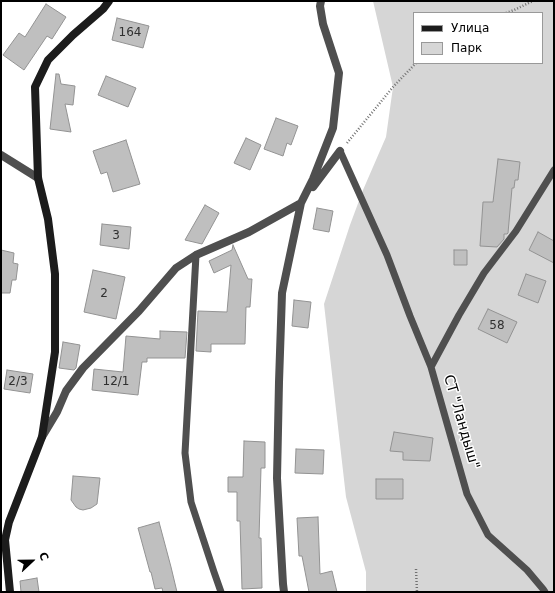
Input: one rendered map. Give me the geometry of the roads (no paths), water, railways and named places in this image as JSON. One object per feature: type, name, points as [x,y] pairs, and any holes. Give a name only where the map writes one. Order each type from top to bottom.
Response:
[{"type":"street","points":[[42,437],[55,352],[55,274],[48,219],[38,178],[35,87],[48,60],[73,35],[103,9],[109,1]]},
{"type":"street","points":[[284,592],[277,478],[282,293],[301,203],[313,179],[333,128],[339,73],[323,24],[320,6],[321,1]]},
{"type":"street","points":[[10,592],[3,538],[42,437],[66,391],[83,368],[139,311],[176,268],[196,255],[249,232],[301,203],[340,151]]},
{"type":"street","points":[[1,155],[38,178]]},
{"type":"lane","points":[[340,151],[387,255],[431,367]]},
{"type":"lane","name":"СТ \"Ландыш\"","points":[[545,592],[527,570],[488,535],[467,494],[431,367],[484,273],[516,231],[554,170]]},
{"type":"lane","points":[[196,255],[185,453],[191,502],[221,592]]}]
